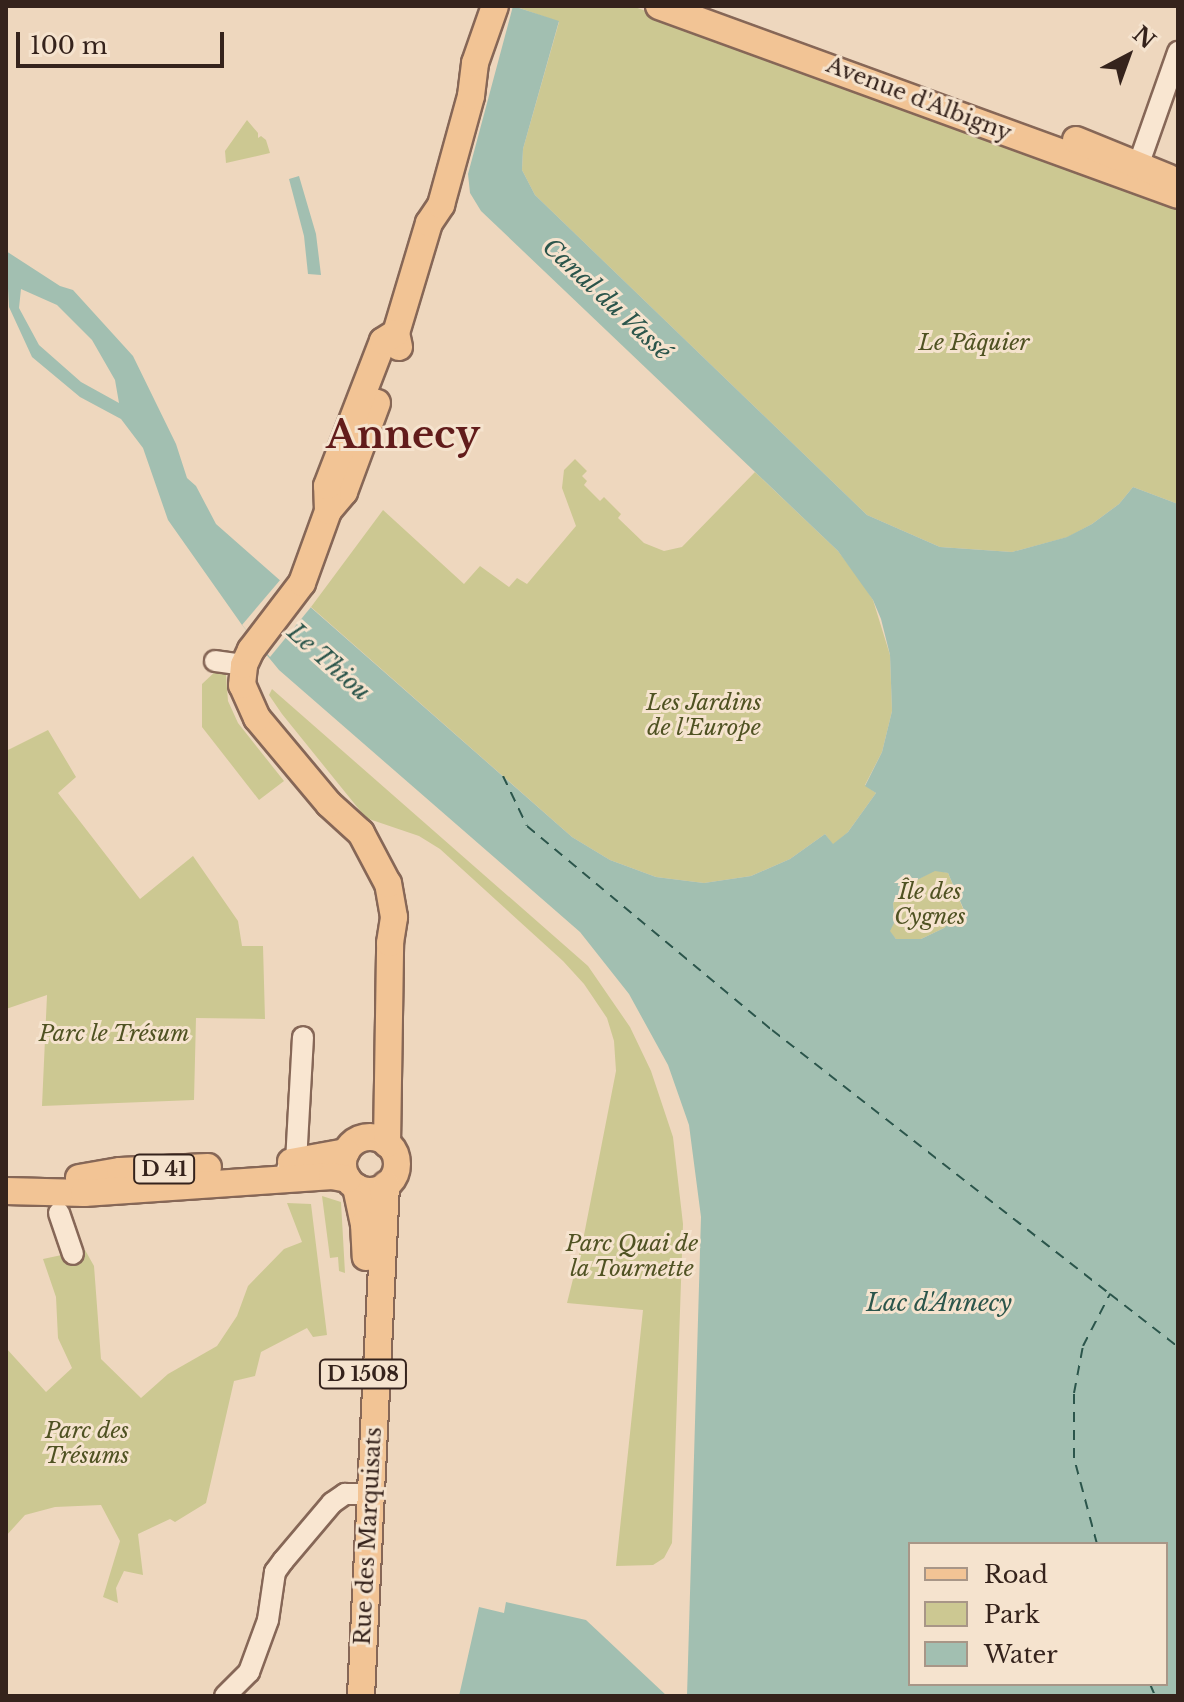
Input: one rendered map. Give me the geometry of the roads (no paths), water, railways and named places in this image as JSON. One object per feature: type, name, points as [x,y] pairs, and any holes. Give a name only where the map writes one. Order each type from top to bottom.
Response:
[{"type":"main road","name":"Avenue d'Albigny","points":[[659,6],[1178,195]]},
{"type":"main road","name":"Avenue d'Albigny","points":[[704,6],[826,47],[1139,163],[1178,183]]},
{"type":"main road","points":[[388,1029],[368,1119],[350,1146],[343,1166],[352,1183],[371,1191],[386,1185],[396,1164],[387,1144],[390,943],[367,874],[338,829],[329,804],[250,708],[242,685],[244,665],[257,642],[296,593],[328,511],[327,486],[335,462],[383,341],[396,333],[429,223],[427,200],[458,90],[475,63],[491,10]]},
{"type":"main road","points":[[350,1146],[372,1137],[387,1144]]},
{"type":"main road","name":"D 41","points":[[6,1191],[34,1189],[120,1171],[296,1162],[350,1146]]},
{"type":"main road","name":"D 41","points":[[34,1189],[84,1193],[332,1176],[352,1183]]},
{"type":"main road","name":"Rue des Marquisats","points":[[352,1183],[364,1224],[367,1286],[361,1696]]},
{"type":"main road","name":"Rue des Marquisats","points":[[349,1696],[386,1185]]},
{"type":"street","points":[[1060,152],[1130,170],[1139,163],[1178,52]]},
{"type":"street","points":[[215,661],[244,665]]},
{"type":"street","points":[[263,1180],[296,1162],[303,1037]]},
{"type":"street","points":[[59,1213],[73,1254]]},
{"type":"street","points":[[225,1696],[249,1672],[268,1620],[275,1572],[332,1503],[345,1494],[364,1493]]},
{"type":"water","name":"Lac d'Annecy","points":[[513,6],[559,21],[523,149],[522,170],[535,195],[867,515],[940,547],[1012,552],[1067,537],[1092,524],[1119,504],[1133,487],[1178,504],[1178,1696],[687,1696],[701,1217],[689,1125],[668,1065],[629,994],[580,932],[279,670],[242,625],[168,520],[143,448],[121,419],[80,397],[32,357],[9,307],[6,251],[60,286],[73,290],[133,356],[176,444],[187,478],[196,486],[216,524],[572,837],[610,860],[656,877],[704,883],[751,876],[790,859],[825,834],[833,844],[848,832],[876,793],[865,786],[882,752],[892,711],[890,655],[873,600],[838,551],[481,211],[470,193],[468,174]],"holes":[[[21,289],[57,305],[92,340],[115,380],[119,403],[81,382],[39,345],[19,308]],[[935,871],[948,873],[964,910],[944,928],[921,939],[896,939],[890,931],[895,921],[893,903],[911,883]]]},
{"type":"water","points":[[299,176],[316,234],[321,275],[308,274],[304,236],[289,179]]},
{"type":"water","points":[[506,1602],[586,1620],[667,1696],[459,1696],[479,1607],[504,1613]]},
{"type":"district","name":"Annecy","points":[[403,435]]},
{"type":"water label","name":"Canal du Vassé","points":[[607,299]]},
{"type":"water label","name":"Le Thiou","points":[[329,662]]},
{"type":"park label","name":"Le Pâquier","points":[[974,343]]},
{"type":"park label","name":"Les Jardins de l'Europe","points":[[704,714]]},
{"type":"park label","name":"Île des Cygnes","points":[[930,904]]},
{"type":"park label","name":"Parc le Trésum","points":[[114,1034]]},
{"type":"park label","name":"Parc Quai de la Tournette","points":[[632,1256]]},
{"type":"park label","name":"Parc des Trésums","points":[[87,1442]]}]
